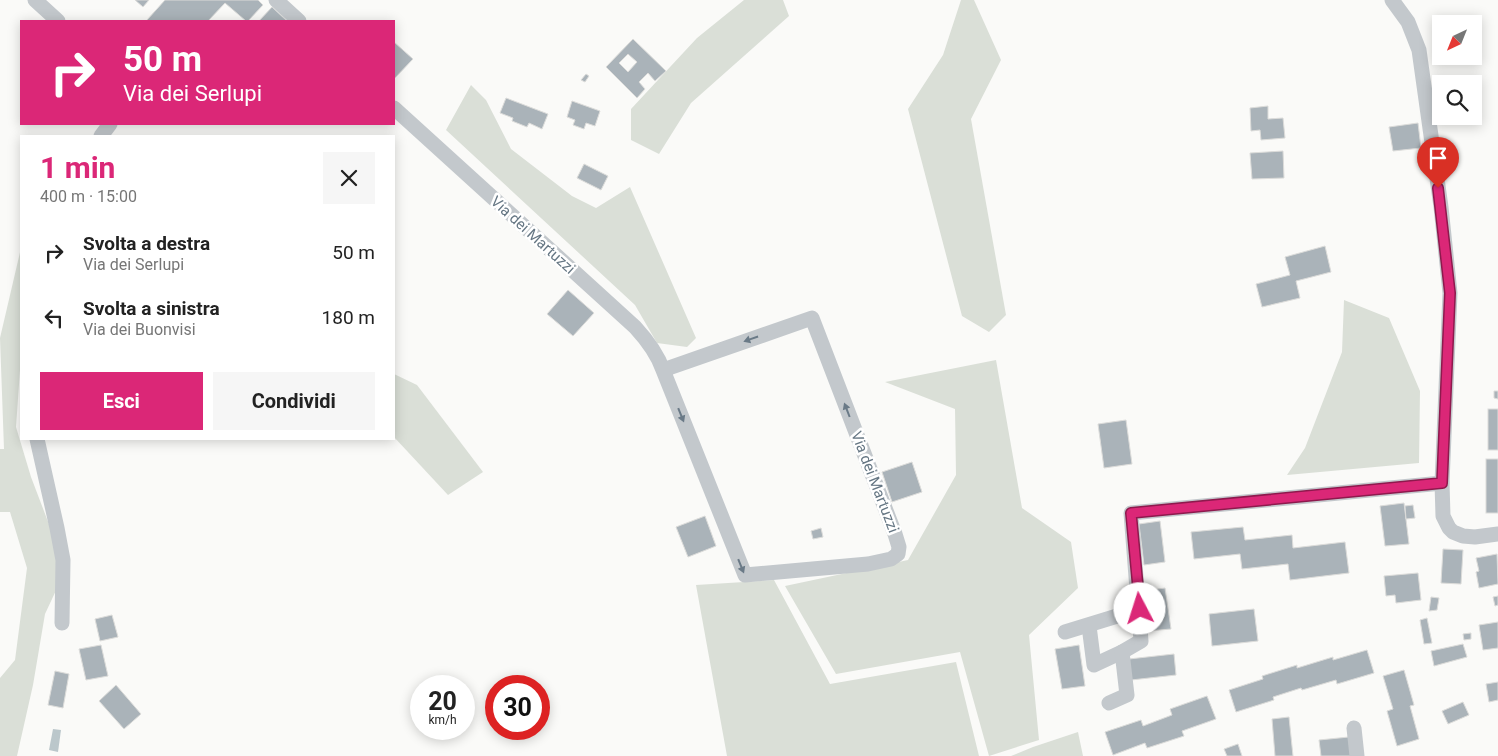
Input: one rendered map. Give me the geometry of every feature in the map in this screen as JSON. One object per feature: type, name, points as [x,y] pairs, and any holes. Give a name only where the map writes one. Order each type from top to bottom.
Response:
[{"type":"street","points":[[36,0],[57,20]]},
{"type":"street","points":[[276,0],[298,20]]},
{"type":"street","points":[[1392,0],[1408,22],[1419,50],[1441,208],[1450,293],[1442,483],[1443,516],[1453,532],[1469,537],[1498,534]]},
{"type":"street","name":"Via dei Martuzzi","points":[[395,109],[635,327],[648,341],[663,370],[745,575],[868,564],[890,559],[898,554],[899,547],[895,534],[812,318],[663,370]]},
{"type":"street","points":[[37,440],[57,528],[62,560],[62,623]]},
{"type":"street","points":[[1089,626],[1094,665],[1141,641],[1131,513],[1442,483]]},
{"type":"street","points":[[1065,632],[1140,609]]},
{"type":"street","points":[[1109,703],[1127,695],[1122,652]]},
{"type":"street","points":[[1354,728],[1357,756]]},
{"type":"shaded area","points":[[744,0],[783,0],[789,16],[691,103],[659,154],[631,140],[631,109],[697,38]]},
{"type":"shaded area","points":[[961,0],[974,0],[1001,60],[971,119],[1006,315],[989,332],[962,316],[908,109],[943,55]]},
{"type":"shaded area","points":[[471,85],[486,100],[511,149],[572,196],[596,208],[630,187],[696,338],[687,347],[657,343],[635,305],[446,130]]},
{"type":"shaded area","points":[[20,252],[20,370],[16,427],[31,477],[66,569],[45,614],[33,685],[17,756],[0,756],[0,678],[15,660],[27,568],[10,512],[0,512],[0,449],[4,449],[0,338]]},
{"type":"shaded area","points":[[1344,300],[1389,318],[1420,391],[1419,463],[1287,475],[1305,448],[1342,352]]},
{"type":"shaded area","points":[[996,360],[1022,508],[1071,542],[1078,588],[1029,635],[1039,740],[989,756],[960,652],[836,674],[785,586],[908,560],[956,475],[955,409],[885,382]]},
{"type":"shaded area","points":[[395,374],[417,385],[483,472],[448,495],[395,438]]},
{"type":"shaded area","points":[[774,580],[830,684],[956,662],[979,756],[727,756],[696,585]]},
{"type":"shaded area","points":[[53,729],[61,730],[58,752],[49,750]]},
{"type":"shaded area","points":[[1078,732],[1083,756],[1011,756],[1033,747]]},
{"type":"building","points":[[135,0],[149,0],[143,7]]},
{"type":"building","points":[[165,0],[258,0],[263,5],[249,20],[245,20],[225,3],[209,20],[147,20]]},
{"type":"building","points":[[272,7],[286,20],[260,20]]},
{"type":"building","points":[[633,39],[666,71],[655,81],[648,73],[639,82],[645,89],[637,98],[606,67]],"holes":[[[628,54],[637,62],[628,72],[619,63]]]},
{"type":"building","points":[[395,43],[413,59],[395,78]]},
{"type":"building","points":[[586,74],[589,76],[585,82],[581,80]]},
{"type":"building","points":[[506,98],[548,114],[542,129],[529,123],[527,127],[512,121],[513,118],[500,113]]},
{"type":"building","points":[[572,101],[600,111],[595,126],[586,123],[584,129],[573,125],[575,120],[567,117]]},
{"type":"building","points":[[1268,106],[1268,119],[1283,118],[1285,138],[1261,140],[1260,130],[1251,131],[1250,108]]},
{"type":"building","points":[[1418,123],[1421,148],[1393,151],[1389,127]]},
{"type":"building","points":[[1283,151],[1284,178],[1252,179],[1250,153]]},
{"type":"building","points":[[584,164],[608,176],[601,190],[577,178]]},
{"type":"building","points":[[1325,246],[1331,272],[1296,281],[1300,298],[1262,307],[1256,284],[1290,275],[1285,257]]},
{"type":"building","points":[[568,290],[594,313],[573,336],[547,314]]},
{"type":"building","points":[[1494,391],[1498,391],[1498,399],[1494,398]]},
{"type":"building","points":[[1488,409],[1498,409],[1498,450],[1488,450]]},
{"type":"building","points":[[1126,420],[1132,464],[1104,468],[1098,424]]},
{"type":"building","points":[[1486,459],[1498,459],[1498,513],[1486,513]]},
{"type":"building","points":[[912,462],[922,492],[892,502],[882,472]]},
{"type":"building","points":[[1404,503],[1409,544],[1385,546],[1380,506]]},
{"type":"building","points":[[1413,505],[1415,518],[1406,519],[1405,506]]},
{"type":"building","points":[[705,516],[716,546],[688,557],[676,527]]},
{"type":"building","points":[[1160,521],[1165,562],[1144,565],[1139,524]]},
{"type":"building","points":[[1243,527],[1245,540],[1292,535],[1293,548],[1345,542],[1349,573],[1290,580],[1288,564],[1242,569],[1240,554],[1194,559],[1191,532]]},
{"type":"building","points":[[821,528],[823,537],[813,539],[811,531]]},
{"type":"building","points":[[1443,549],[1463,550],[1461,584],[1441,583]]},
{"type":"building","points":[[1497,554],[1498,584],[1479,588],[1476,572],[1479,571],[1476,558]]},
{"type":"building","points":[[1418,573],[1421,600],[1396,603],[1395,595],[1386,596],[1384,576]]},
{"type":"building","points":[[1165,588],[1171,629],[1148,631],[1143,591]]},
{"type":"building","points":[[1498,596],[1498,605],[1495,606],[1493,597]]},
{"type":"building","points":[[1431,597],[1439,598],[1437,610],[1429,611]]},
{"type":"building","points":[[1254,609],[1258,641],[1212,646],[1209,614]]},
{"type":"building","points":[[112,615],[118,637],[100,641],[95,619]]},
{"type":"building","points":[[1427,618],[1432,643],[1424,644],[1420,620]]},
{"type":"building","points":[[1498,622],[1498,648],[1483,650],[1479,625]]},
{"type":"building","points":[[1471,633],[1471,639],[1464,640],[1463,634]]},
{"type":"building","points":[[1463,644],[1467,657],[1434,666],[1431,651]]},
{"type":"building","points":[[101,645],[108,676],[86,680],[79,649]]},
{"type":"building","points":[[1079,645],[1085,686],[1062,689],[1055,649]]},
{"type":"building","points":[[1367,650],[1374,673],[1337,684],[1336,680],[1302,690],[1301,688],[1273,697],[1274,700],[1236,712],[1229,690],[1263,679],[1262,676],[1297,665],[1297,668],[1333,657],[1333,660]]},
{"type":"building","points":[[1174,654],[1176,675],[1131,680],[1129,659]]},
{"type":"building","points":[[1404,670],[1414,705],[1410,706],[1419,739],[1397,746],[1387,711],[1393,709],[1383,676]]},
{"type":"building","points":[[55,671],[69,674],[63,708],[48,705]]},
{"type":"building","points":[[1498,682],[1498,700],[1489,702],[1486,684]]},
{"type":"building","points":[[116,685],[141,714],[124,729],[99,701]]},
{"type":"building","points":[[1207,696],[1216,719],[1182,731],[1184,736],[1147,748],[1145,743],[1113,755],[1105,732],[1141,720],[1143,726],[1172,715],[1170,709]]},
{"type":"building","points":[[1463,702],[1469,715],[1448,724],[1442,711]]},
{"type":"building","points":[[1289,717],[1293,756],[1275,756],[1272,719]]},
{"type":"building","points":[[1349,737],[1351,756],[1321,756],[1319,740]]},
{"type":"building","points":[[1238,744],[1242,756],[1227,756],[1224,749]]},
{"type":"route","points":[[1140,609],[1131,513],[1442,483],[1450,293],[1438,188]]}]
